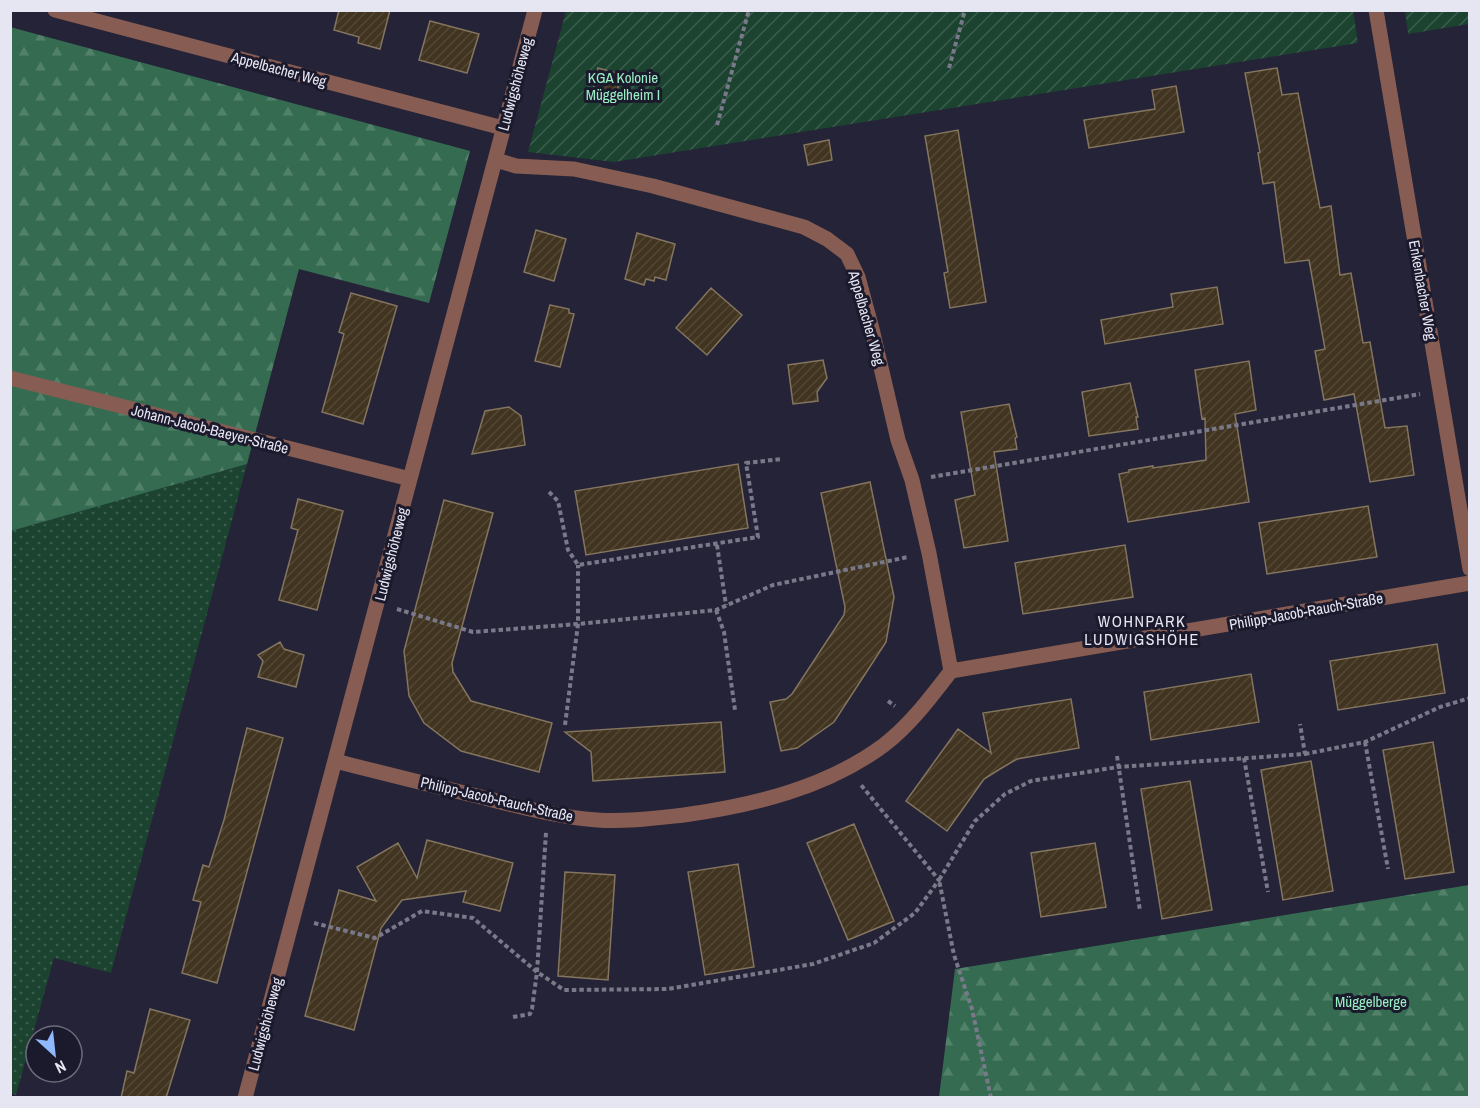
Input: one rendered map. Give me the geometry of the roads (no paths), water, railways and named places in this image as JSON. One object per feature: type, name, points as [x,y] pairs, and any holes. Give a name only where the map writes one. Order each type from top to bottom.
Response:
[{"type":"street","name":"Appelbacher Weg","points":[[55,10],[503,128]]},
{"type":"street","name":"Ludwigshöheweg","points":[[245,1098],[535,10]]},
{"type":"street","name":"Enkenbacher Weg","points":[[1376,10],[1470,570]]},
{"type":"street","name":"Appelbacher Weg","points":[[496,160],[516,166],[574,169],[653,186],[804,227],[827,239],[847,254],[858,276],[898,440],[912,480],[929,553],[951,671]]},
{"type":"street","name":"Johann-Jacob-Baeyer-Straße","points":[[10,378],[410,479]]},
{"type":"street","name":"Philipp-Jacob-Rauch-Straße","points":[[335,761],[549,814],[599,820],[648,819],[753,804],[800,789],[848,767],[885,745],[915,715],[951,671],[1470,583]]},
{"type":"district","name":"WOHNPARK LUDWIGSHÖHE","points":[[1142,630]]},
{"type":"park label","name":"KGA Kolonie Müggelheim I","points":[[623,86]]},
{"type":"park label","name":"Müggelberge","points":[[1371,1001]]}]
